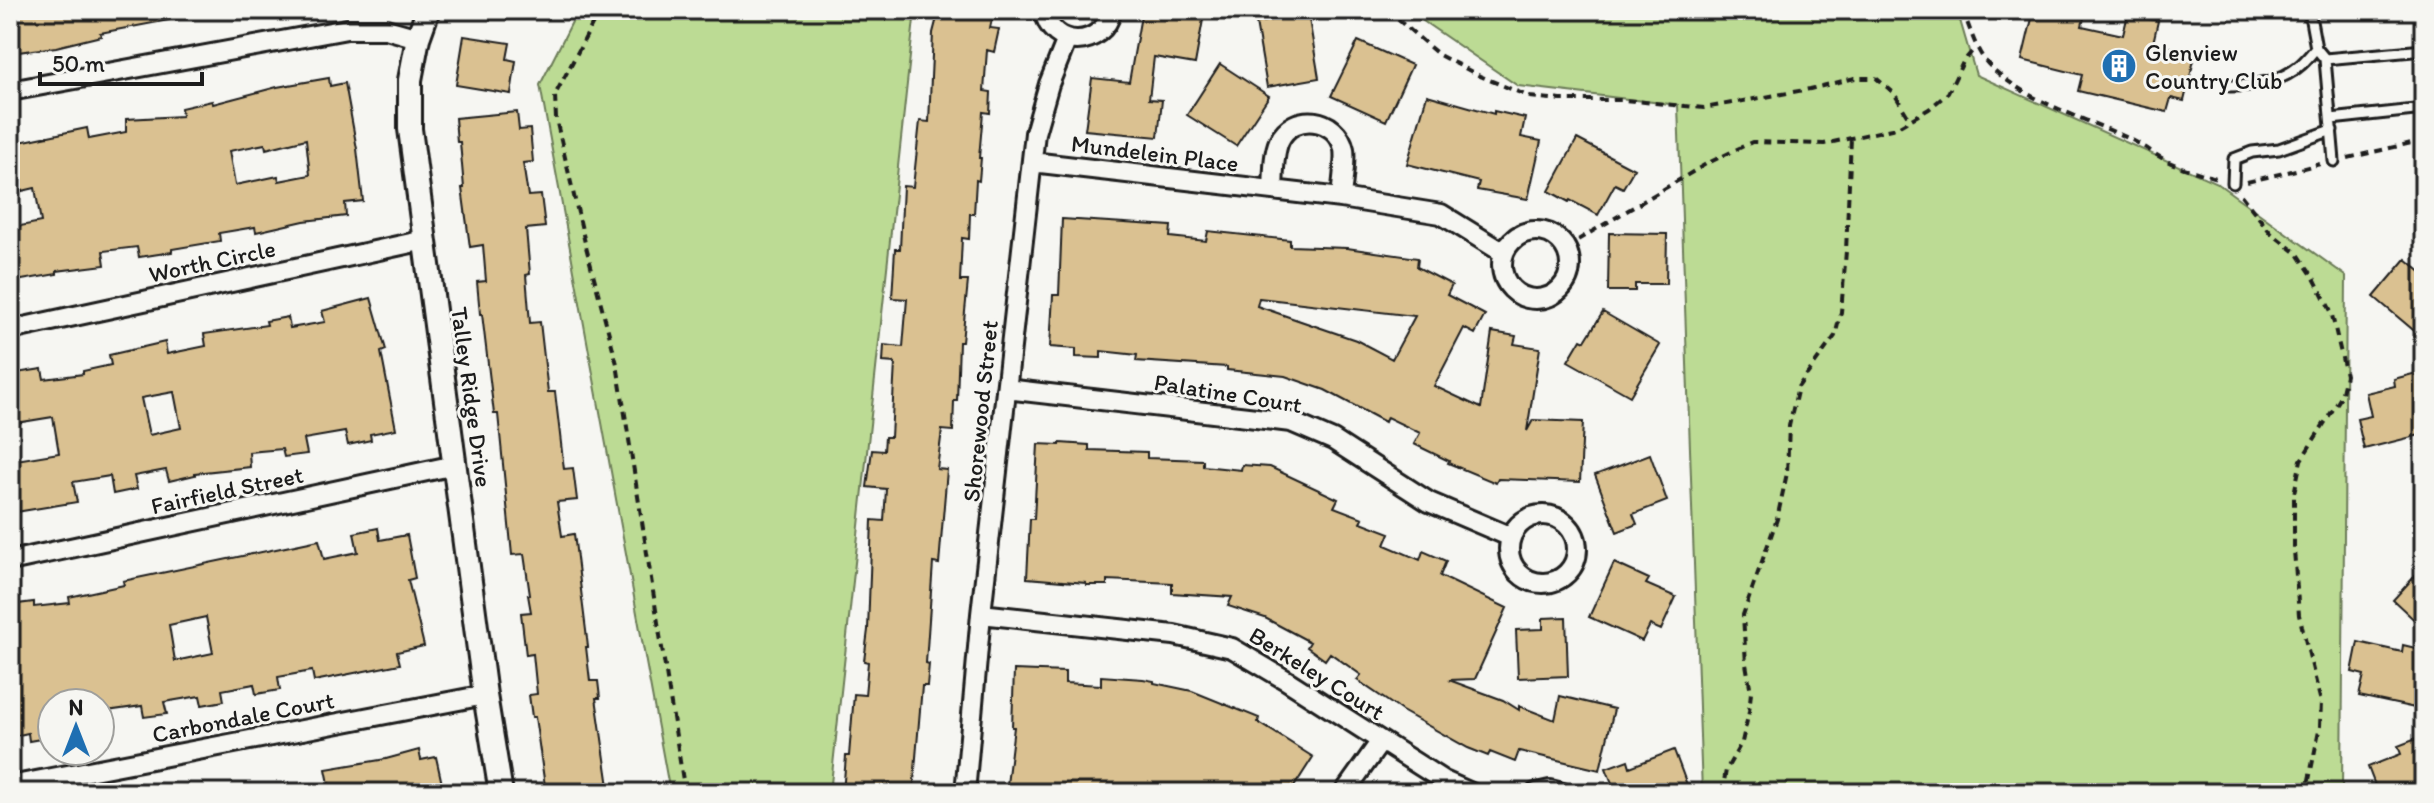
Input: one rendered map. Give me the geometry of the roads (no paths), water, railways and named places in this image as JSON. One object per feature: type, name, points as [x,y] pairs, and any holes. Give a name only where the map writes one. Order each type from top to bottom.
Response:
[{"type":"street","name":"Talley Ridge Drive","points":[[428,10],[418,38],[410,80],[410,129],[485,695],[501,793]]},
{"type":"street","points":[[1044,10],[1050,26],[1067,39],[1079,40],[1101,32],[1112,10]]},
{"type":"street","points":[[10,91],[347,29],[386,29],[418,38]]},
{"type":"street","name":"Shorewood Street","points":[[965,793],[981,614],[1032,162],[1038,121],[1067,39]]},
{"type":"street","points":[[1273,190],[1278,143],[1287,130],[1300,122],[1315,121],[1329,126],[1340,137],[1345,152],[1341,198]]},
{"type":"street","name":"Mundelein Place","points":[[1032,162],[1341,198],[1441,214],[1504,253]]},
{"type":"street","points":[[1528,231],[1549,233],[1566,247],[1570,258],[1567,280],[1551,296],[1539,299],[1517,294],[1504,275],[1504,253],[1510,243],[1528,231]]},
{"type":"street","name":"Worth Circle","points":[[10,330],[425,240]]},
{"type":"street","name":"Palatine Court","points":[[1006,389],[1291,422],[1333,440],[1429,502],[1511,537]]},
{"type":"street","name":"Fairfield Street","points":[[10,561],[455,465]]},
{"type":"street","name":"Berkeley Court","points":[[981,614],[1174,635],[1232,648],[1444,781],[1471,793]]},
{"type":"street","name":"Carbondale Court","points":[[10,786],[485,695]]},
{"type":"street","points":[[1344,793],[1381,741]]},
{"type":"street","points":[[1536,793],[1550,790],[1562,793]]},
{"type":"lane","points":[[2309,10],[2316,48],[2325,59],[2334,161]]},
{"type":"lane","points":[[2230,86],[2247,86],[2272,80],[2297,68],[2316,48]]},
{"type":"lane","points":[[2325,59],[2424,50]]},
{"type":"lane","points":[[2331,119],[2424,109]]},
{"type":"lane","points":[[2233,183],[2234,159],[2252,152],[2279,149],[2332,130]]},
{"type":"place","name":"Glenview Country Club","points":[[2119,66]]}]
